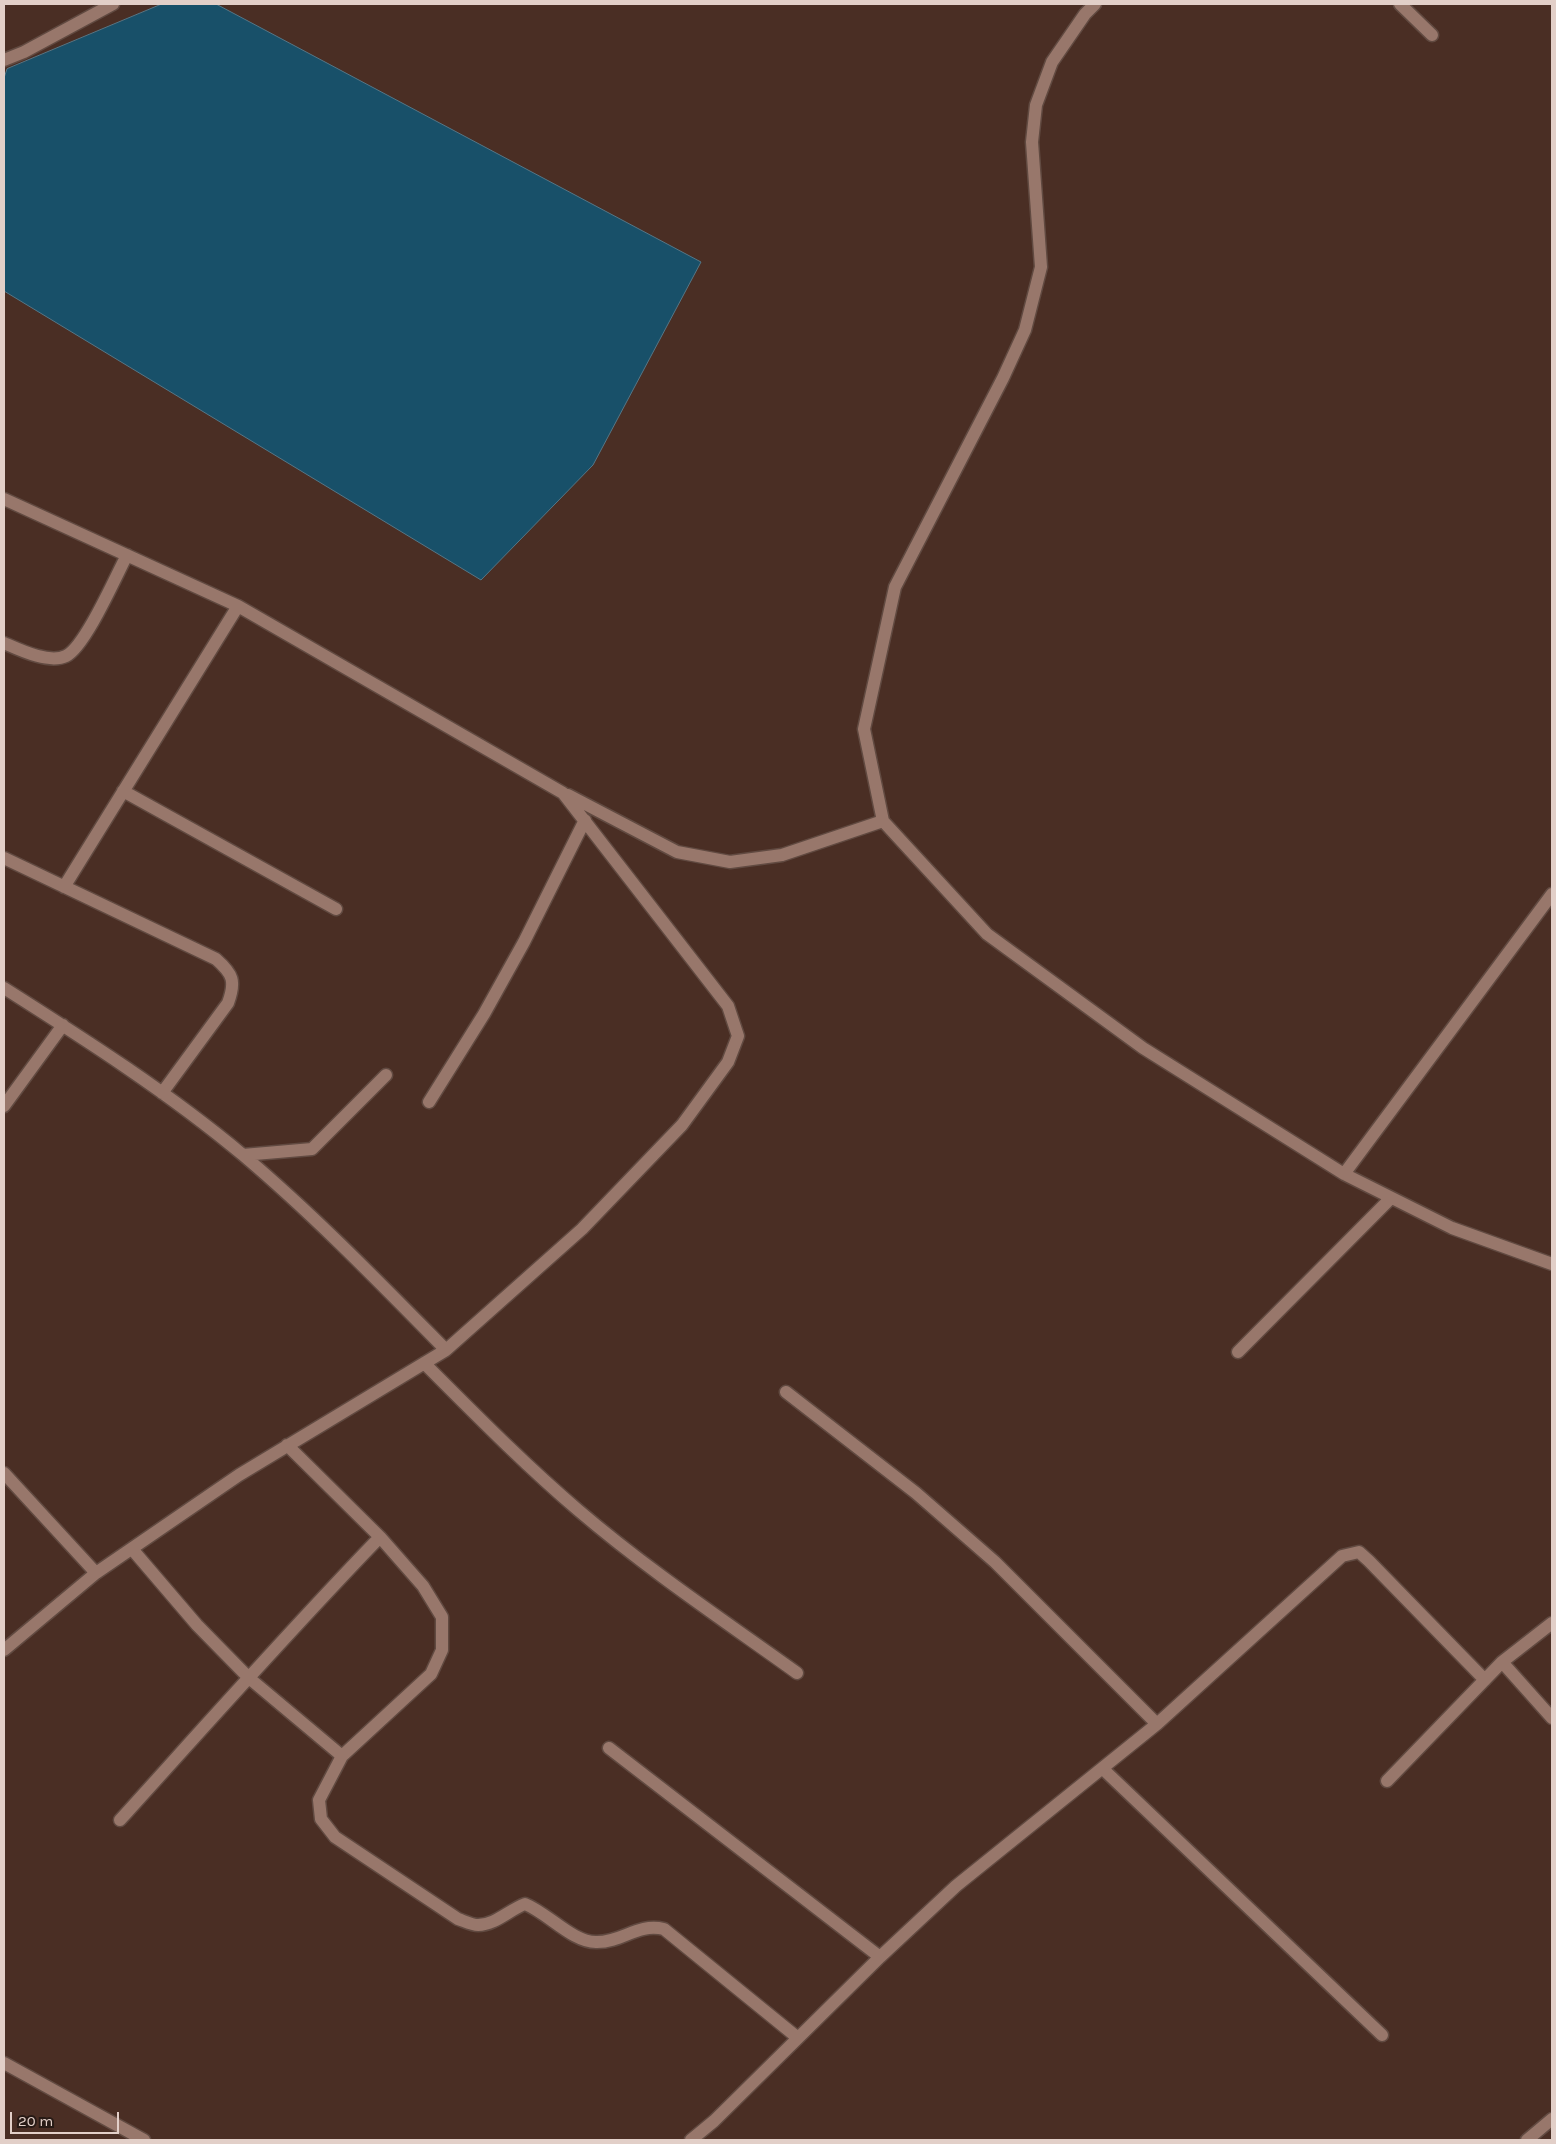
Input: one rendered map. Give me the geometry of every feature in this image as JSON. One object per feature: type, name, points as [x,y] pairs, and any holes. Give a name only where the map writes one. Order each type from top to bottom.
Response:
[{"type":"street","points":[[4,60],[24,52],[113,4]]},
{"type":"street","points":[[1095,4],[1085,14],[1052,62],[1036,105],[1032,142],[1041,267],[1025,330],[1003,378],[895,587],[864,729],[883,821],[987,934],[1143,1048],[1344,1174],[1452,1228],[1552,1264]]},
{"type":"street","points":[[1400,4],[1432,35]]},
{"type":"street","points":[[4,499],[238,606],[563,793],[677,852],[730,862],[782,856],[883,821]]},
{"type":"street","points":[[4,643],[27,653],[46,658],[65,656],[79,646],[127,555]]},
{"type":"street","points":[[64,887],[238,606]]},
{"type":"street","points":[[123,792],[336,909]]},
{"type":"street","points":[[4,1650],[96,1573],[238,1475],[446,1350],[582,1229],[682,1125],[728,1062],[738,1036],[728,1006],[563,793]]},
{"type":"street","points":[[429,1102],[484,1014],[524,942],[585,820]]},
{"type":"street","points":[[4,858],[216,959],[229,971],[234,988],[228,1003],[162,1093]]},
{"type":"street","points":[[1344,1174],[1552,894]]},
{"type":"street","points":[[4,988],[162,1093],[243,1155],[326,1229],[446,1350]]},
{"type":"street","points":[[4,1106],[62,1025]]},
{"type":"street","points":[[243,1155],[312,1149],[386,1075]]},
{"type":"street","points":[[1238,1352],[1392,1198]]},
{"type":"street","points":[[424,1363],[516,1454],[578,1510],[673,1585],[796,1673]]},
{"type":"street","points":[[786,1392],[916,1493],[995,1562],[1157,1724]]},
{"type":"street","points":[[287,1445],[380,1537],[422,1586],[442,1617],[442,1650],[431,1674],[342,1756],[319,1800],[321,1818],[335,1837],[458,1919],[476,1925],[493,1922],[525,1904],[536,1909],[578,1938],[595,1942],[615,1940],[637,1929],[652,1926],[664,1928],[798,2038]]},
{"type":"street","points":[[4,1473],[96,1573]]},
{"type":"street","points":[[120,1820],[276,1646],[380,1537]]},
{"type":"street","points":[[132,1549],[197,1626],[249,1678],[342,1756]]},
{"type":"street","points":[[691,2140],[714,2121],[880,1957],[956,1886],[1049,1809],[1157,1724],[1342,1556],[1359,1552],[1485,1680]]},
{"type":"street","points":[[1387,1781],[1502,1662],[1552,1623]]},
{"type":"street","points":[[1502,1662],[1552,1718]]},
{"type":"street","points":[[609,1748],[880,1957]]},
{"type":"street","points":[[1103,1768],[1382,2035]]},
{"type":"street","points":[[4,2063],[144,2140]]},
{"type":"street","points":[[1526,2140],[1552,2118]]},
{"type":"water","points":[[162,4],[216,4],[701,262],[593,465],[481,580],[4,291],[4,78],[7,69]]}]
